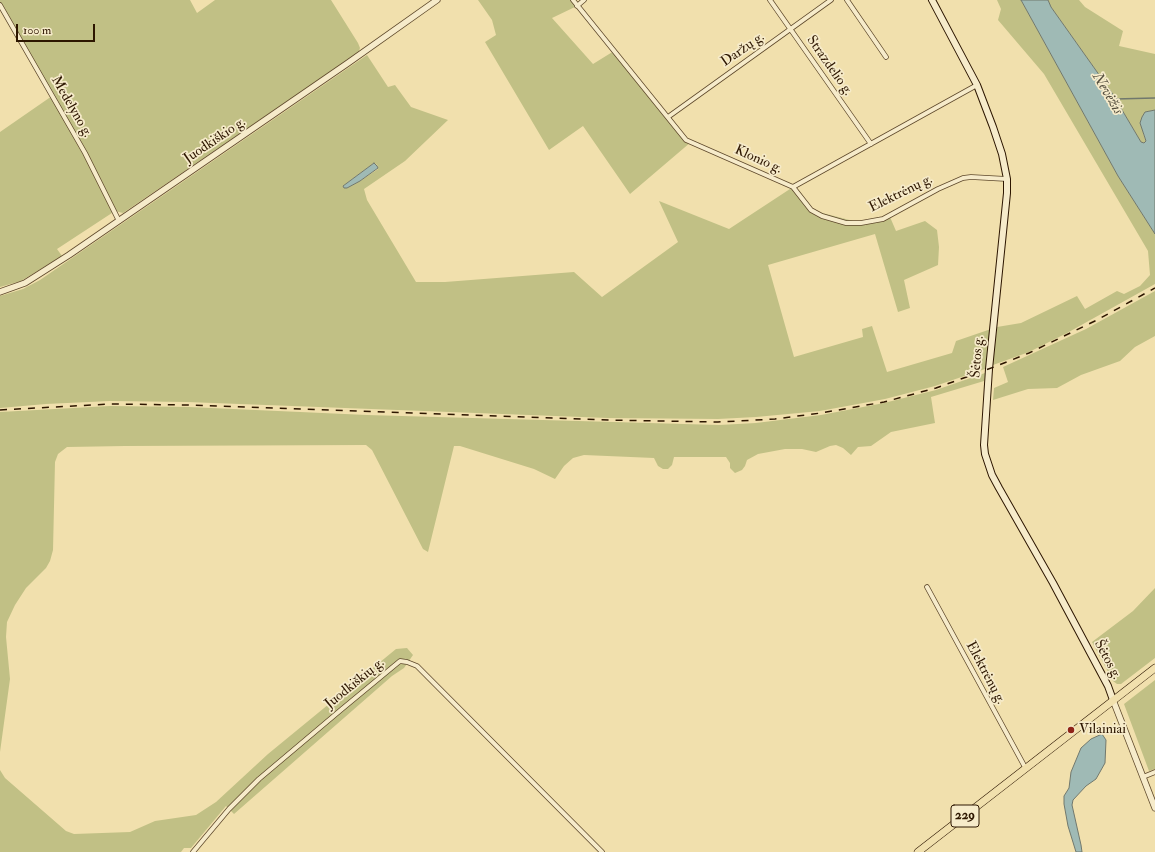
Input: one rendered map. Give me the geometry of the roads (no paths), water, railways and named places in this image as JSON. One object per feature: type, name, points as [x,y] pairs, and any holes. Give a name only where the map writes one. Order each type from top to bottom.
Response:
[{"type":"main road","name":"Šėtos g.","points":[[932,0],[977,85],[1000,148],[1007,179],[1007,193],[989,369],[984,445],[985,454],[996,482],[1108,686],[1113,700]]},
{"type":"main road","name":"229","points":[[918,852],[1155,668]]},
{"type":"street","name":"Juodkiškio g.","points":[[0,292],[26,283],[119,222],[437,0]]},
{"type":"street","name":"Klonio g.","points":[[573,0],[686,140],[793,187],[977,85]]},
{"type":"street","points":[[577,6],[584,0]]},
{"type":"street","name":"Strazdelio g.","points":[[770,0],[871,144]]},
{"type":"street","name":"Daržų g.","points":[[668,117],[831,0]]},
{"type":"street","points":[[847,0],[886,57]]},
{"type":"street","name":"Medelyno g.","points":[[0,6],[85,153],[119,222]]},
{"type":"street","name":"Elektrėnų g.","points":[[793,187],[811,210],[822,216],[846,222],[861,223],[883,219],[938,189],[963,178],[1007,179]]},
{"type":"street","name":"Elektrėnų g.","points":[[927,587],[1026,769]]},
{"type":"street","name":"Juodkiškių g.","points":[[193,852],[229,809],[259,779],[400,661],[417,666],[602,852]]},
{"type":"street","points":[[1113,700],[1155,808]]},
{"type":"street","points":[[1143,777],[1155,772]]},
{"type":"water","name":"Nevėžis","points":[[1021,0],[1048,0],[1051,7],[1112,93],[1141,142],[1144,143],[1146,141],[1140,123],[1142,117],[1145,112],[1155,110],[1155,234],[1118,176]]},
{"type":"water","points":[[374,163],[378,168],[360,181],[347,188],[344,188],[343,186]]},
{"type":"water","points":[[1102,734],[1106,740],[1105,763],[1096,779],[1086,786],[1073,800],[1072,805],[1082,852],[1076,852],[1068,826],[1064,796],[1069,788],[1071,772],[1081,748],[1091,739]]},
{"type":"waterway","name":"Nevėžis","points":[[1115,99],[1155,98]]},
{"type":"railway","points":[[0,410],[110,404],[190,405],[608,420],[718,422],[775,419],[884,402],[936,388],[1029,353],[1097,320],[1155,288]]},
{"type":"place","name":"Vilainiai","points":[[1071,730]]}]
